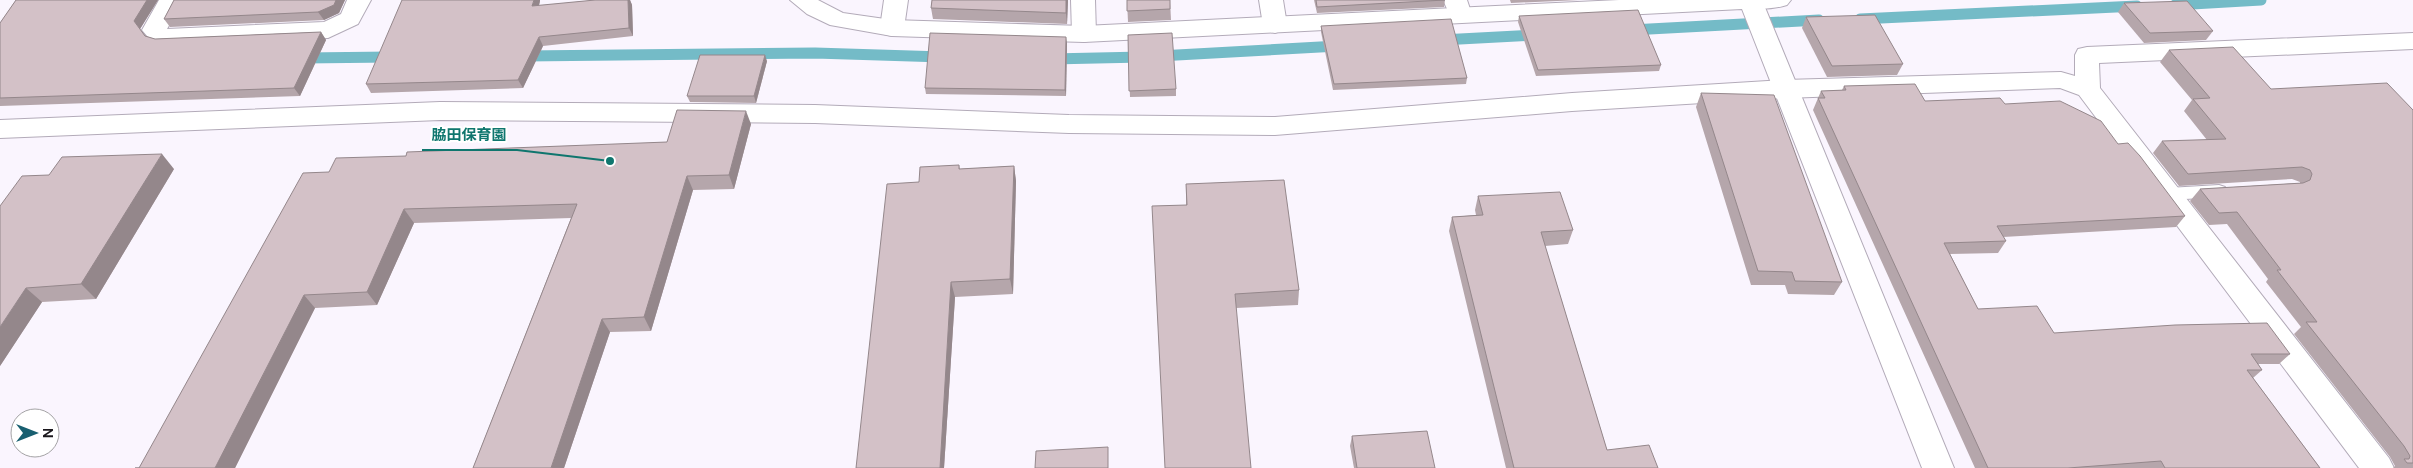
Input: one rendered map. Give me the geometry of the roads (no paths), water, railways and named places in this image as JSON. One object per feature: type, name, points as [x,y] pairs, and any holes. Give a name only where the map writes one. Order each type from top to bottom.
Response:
[{"type":"street","points":[[171,0],[154,30],[161,37],[328,30],[350,19],[359,0]]},
{"type":"street","points":[[802,0],[815,9],[838,20],[892,28],[1084,34],[1275,25],[1458,7],[1779,0]]},
{"type":"street","points":[[892,28],[896,0]]},
{"type":"street","points":[[1083,0],[1084,34]]},
{"type":"street","points":[[1271,0],[1275,25]]},
{"type":"street","points":[[1750,1],[1938,468]]},
{"type":"street","points":[[2088,89],[2087,55],[2409,45]]},
{"type":"street","points":[[0,130],[440,111],[815,114],[1069,124],[1275,126],[1572,102],[1784,89],[2061,80],[2088,89],[2378,468]]},
{"type":"lane","points":[[2168,194],[2235,190]]},
{"type":"waterway","points":[[2175,5],[2261,0]]},
{"type":"waterway","points":[[1860,19],[2137,6]]},
{"type":"waterway","points":[[1631,30],[1819,20]]},
{"type":"waterway","points":[[1441,40],[1537,35]]},
{"type":"waterway","points":[[1159,56],[1338,46]]},
{"type":"waterway","points":[[524,56],[815,53],[943,57]]},
{"type":"waterway","points":[[304,58],[391,57]]},
{"type":"waterway","points":[[1051,59],[1143,57]]},
{"type":"place","name":"脇田保育園","points":[[610,161]]}]
